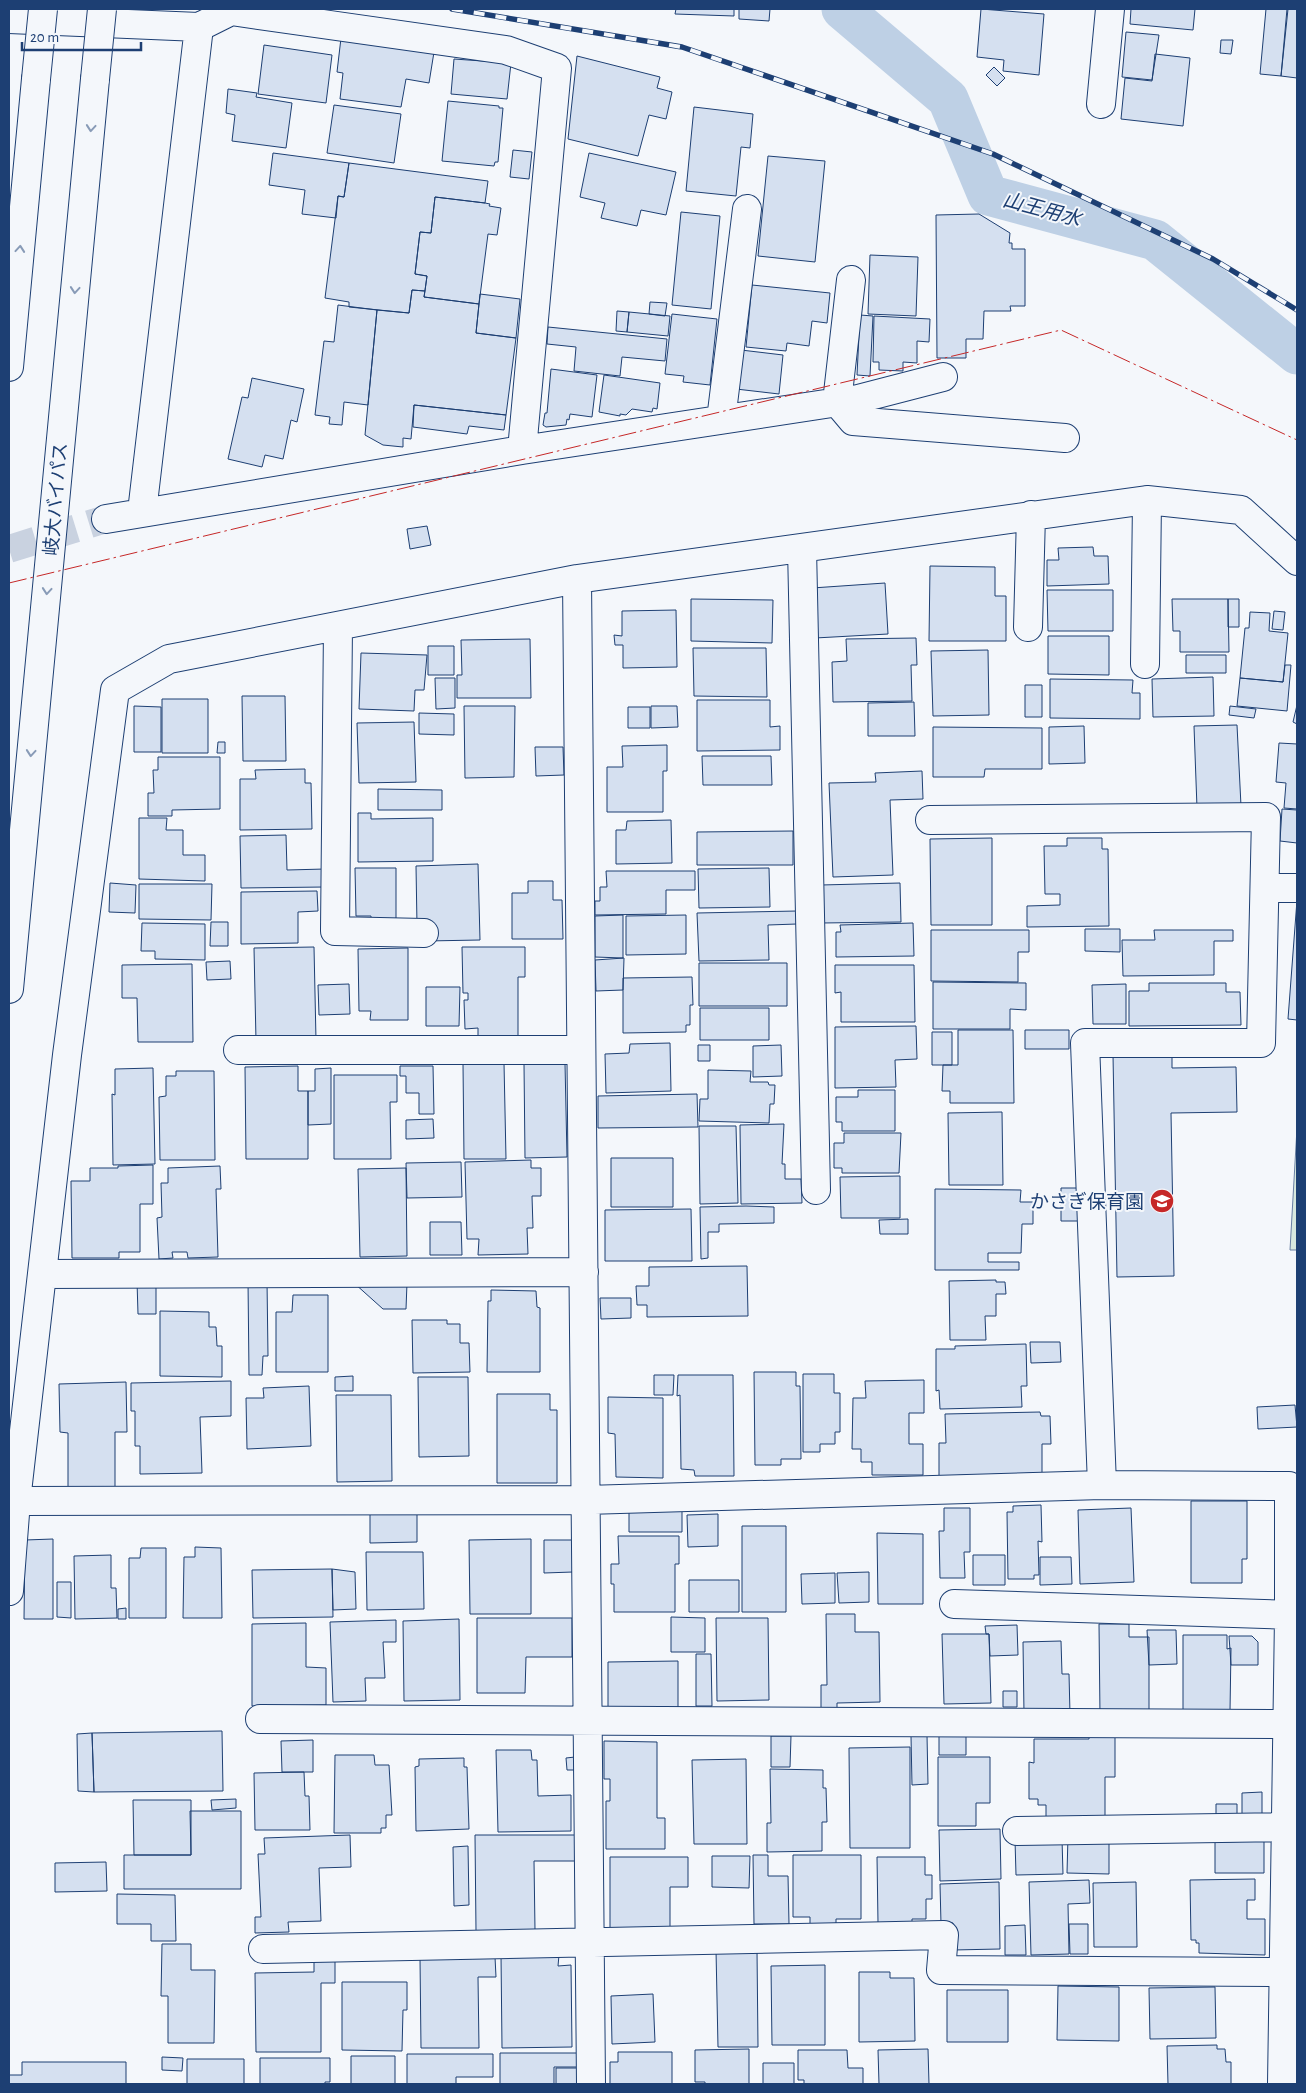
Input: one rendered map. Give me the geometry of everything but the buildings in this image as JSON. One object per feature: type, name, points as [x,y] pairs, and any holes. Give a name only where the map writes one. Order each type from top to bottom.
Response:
[{"type":"main road","points":[[9,368],[43,9]]},
{"type":"main road","name":"岐大バイパス","points":[[9,989],[102,9]]},
{"type":"main road","points":[[1101,104],[1110,9]]},
{"type":"main road","points":[[9,19],[199,27],[231,11],[506,50],[556,68],[522,450]]},
{"type":"main road","points":[[142,512],[199,27]]},
{"type":"main road","points":[[721,420],[747,209]]},
{"type":"main road","points":[[851,280],[837,402],[853,421],[1065,438]]},
{"type":"main road","points":[[106,519],[522,450],[858,399],[942,377]]},
{"type":"main road","points":[[1145,664],[1147,500]]},
{"type":"main road","points":[[9,1591],[16,1501],[67,1055],[116,690],[169,659],[577,580],[1147,500],[1241,510],[1297,561]]},
{"type":"main road","points":[[1028,626],[1031,515]]},
{"type":"main road","points":[[802,548],[816,1190]]},
{"type":"main road","points":[[577,580],[592,2084]]},
{"type":"main road","points":[[338,626],[335,931],[424,933]]},
{"type":"main road","points":[[930,820],[1266,817],[1261,1043],[1085,1043],[1102,1485]]},
{"type":"main road","points":[[1265,888],[1297,888]]},
{"type":"main road","points":[[238,1050],[581,1050]]},
{"type":"main road","points":[[42,1274],[584,1272]]},
{"type":"main road","points":[[16,1501],[586,1500],[1102,1485],[1289,1486],[1293,1615],[1287,1724],[1288,1961],[1282,2084]]},
{"type":"main road","points":[[954,1604],[1293,1615]]},
{"type":"main road","points":[[260,1719],[1287,1724]]},
{"type":"main road","points":[[1017,1831],[1286,1826]]},
{"type":"main road","points":[[263,1949],[944,1935],[941,1970],[1288,1961]]},
{"type":"shaded area","points":[[1297,1128],[1297,1250],[1290,1250]]},
{"type":"waterway","name":"山王用水","points":[[842,9],[948,99],[988,195],[1155,240],[1297,354]]},
{"type":"tunnel","points":[[9,549],[106,519]]},
{"type":"railway","points":[[452,9],[682,47],[993,154],[1213,259],[1297,310]]},
{"type":"power","points":[[9,583],[1061,330],[1297,440]]},
{"type":"place","name":"かさぎ保育園","points":[[1162,1201]]}]
